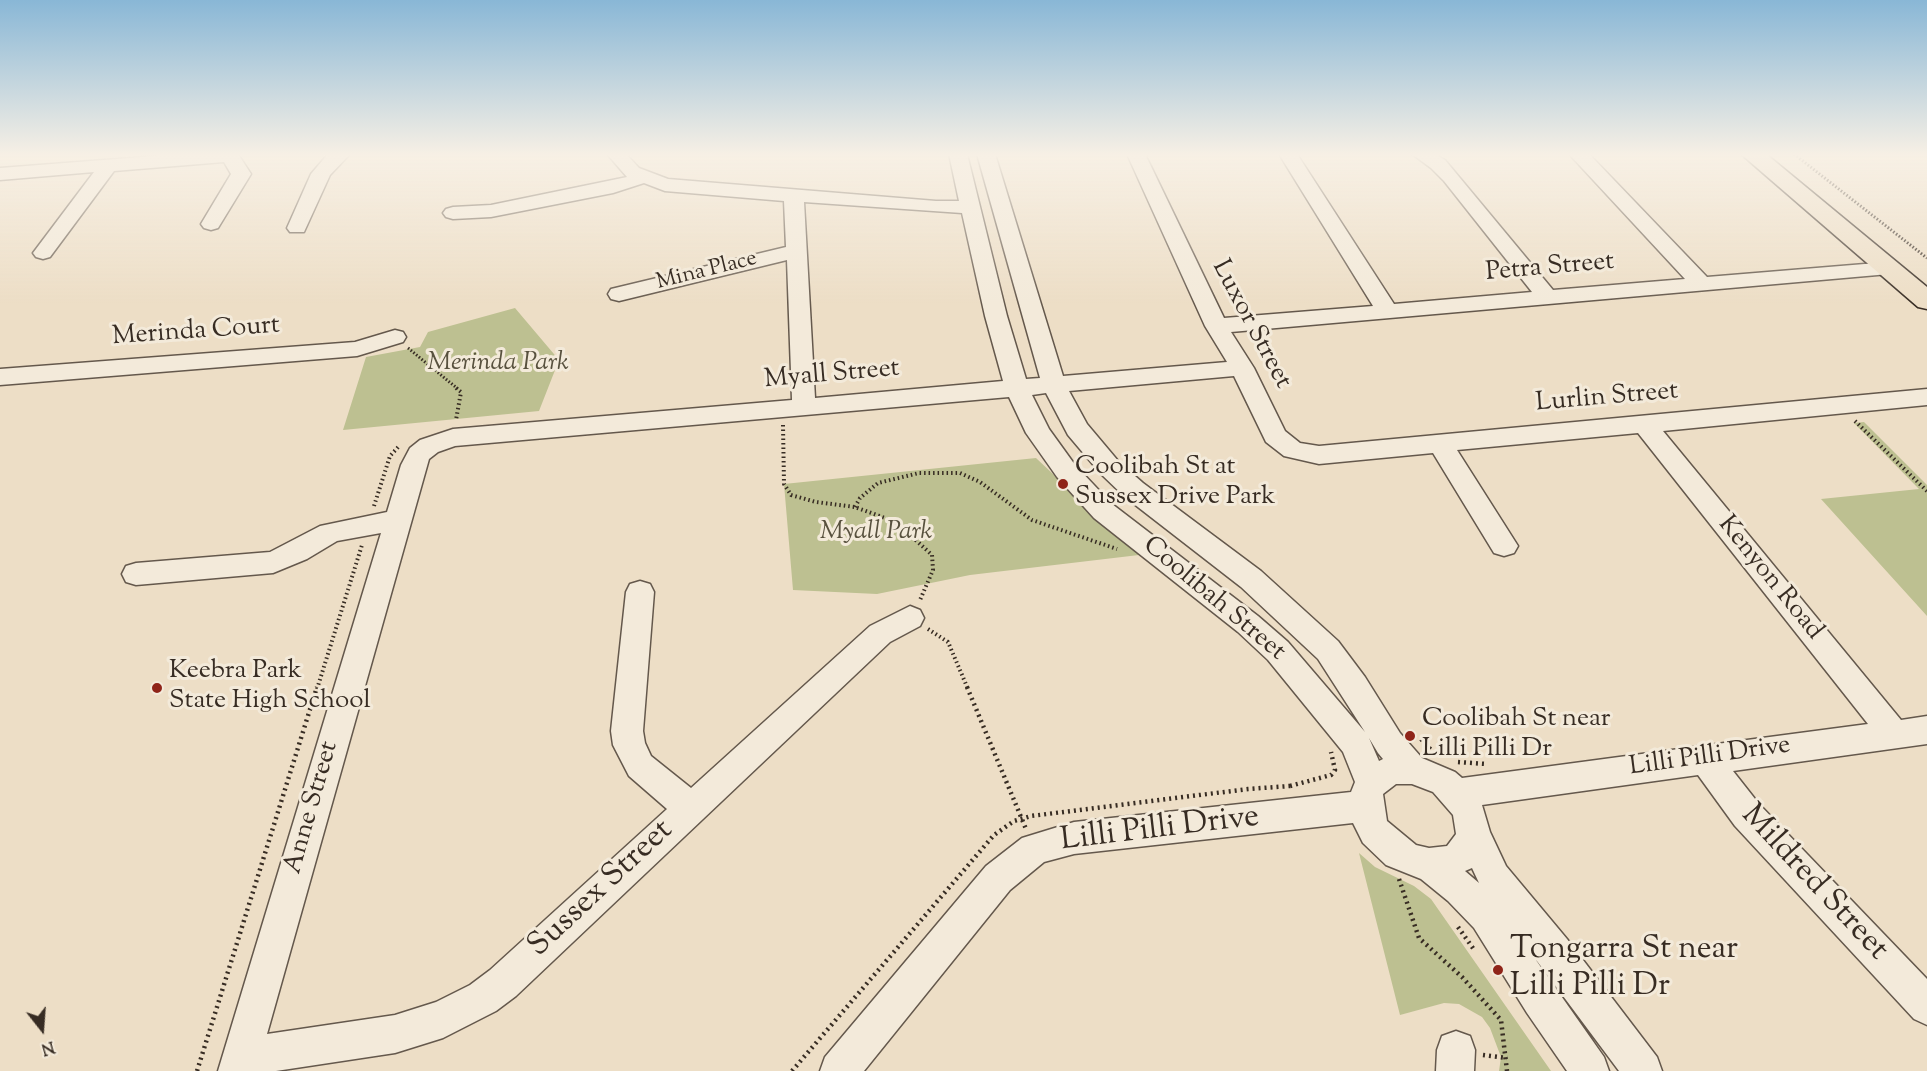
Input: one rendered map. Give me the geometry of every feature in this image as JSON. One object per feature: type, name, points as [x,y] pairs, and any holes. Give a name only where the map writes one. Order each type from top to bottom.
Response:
[{"type":"main road","points":[[1812,204],[1927,301]]},
{"type":"main road","points":[[1841,204],[1927,274]]},
{"type":"street","points":[[43,253],[80,204]]},
{"type":"street","points":[[212,224],[224,204]]},
{"type":"street","points":[[297,228],[308,204]]},
{"type":"street","points":[[453,213],[490,211],[526,204]]},
{"type":"street","points":[[794,204],[804,408]]},
{"type":"street","points":[[897,204],[970,207]]},
{"type":"street","name":"Coolibah Street","points":[[969,204],[1017,389],[1038,433],[1066,471],[1103,511],[1248,624],[1278,651],[1356,744],[1369,794]]},
{"type":"street","name":"Coolibah Street","points":[[1000,204],[1054,385],[1077,429],[1110,468],[1134,490],[1251,579],[1328,650],[1354,686],[1389,743],[1425,763]]},
{"type":"street","name":"Luxor Street","points":[[1159,204],[1216,326],[1242,368],[1275,436],[1293,450]]},
{"type":"street","points":[[1320,204],[1387,310]]},
{"type":"street","points":[[1473,204],[1548,298]]},
{"type":"street","points":[[1626,204],[1703,285]]},
{"type":"street","name":"Mina Place","points":[[619,294],[770,256],[795,252]]},
{"type":"street","name":"Petra Street","points":[[1216,326],[1888,268]]},
{"type":"street","name":"Merinda Court","points":[[0,377],[357,349],[395,338]]},
{"type":"street","name":"Myall Street","points":[[417,443],[1242,368]]},
{"type":"street","name":"Lurlin Street","points":[[1293,450],[1319,455],[1927,397]]},
{"type":"street","name":"Kenyon Road","points":[[1644,424],[1894,734]]},
{"type":"street","name":"Anne Street","points":[[238,1064],[383,522],[416,459],[417,443]]},
{"type":"street","points":[[1440,443],[1504,546]]},
{"type":"street","points":[[136,574],[252,566],[273,562],[297,552],[330,533],[383,522]]},
{"type":"street","points":[[639,592],[627,731],[629,745],[640,766],[690,808]]},
{"type":"street","name":"Sussex Street","points":[[238,1064],[395,1034],[464,1010],[504,983],[880,633],[910,618]]},
{"type":"street","name":"Lilli Pilli Drive","points":[[1455,778],[1704,759],[1927,730]]},
{"type":"street","name":"Mildred Street","points":[[1704,759],[1747,815],[1927,1006]]},
{"type":"street","points":[[1590,1071],[1540,1000],[1487,916],[1460,889],[1411,872],[1398,854],[1385,844],[1368,819],[1369,794],[1383,774],[1425,763],[1436,778],[1455,778],[1469,813],[1473,834],[1494,879],[1554,952],[1643,1071]]},
{"type":"street","name":"Lilli Pilli Drive","points":[[839,1071],[998,878],[1034,849],[1074,838],[1369,794]]},
{"type":"street","points":[[1411,872],[1459,857],[1468,847],[1473,834]]},
{"type":"path","points":[[1858,204],[1927,258]]},
{"type":"path","points":[[395,338],[461,392],[455,425],[467,424]]},
{"type":"path","points":[[1839,406],[1927,491]]},
{"type":"path","points":[[197,1071],[383,522],[390,456],[417,443]]},
{"type":"path","points":[[855,507],[860,498],[878,483],[919,473],[960,473],[980,482],[1032,520],[1119,549],[1142,541]]},
{"type":"path","points":[[1282,792],[1290,786],[1331,776],[1335,770],[1330,749],[1334,718]]},
{"type":"path","points":[[1417,735],[1425,763]]},
{"type":"path","points":[[1455,778],[1492,764]]},
{"type":"path","points":[[1411,872],[1413,926],[1419,938],[1462,977],[1501,1020],[1507,1071]]},
{"type":"path","points":[[1455,922],[1482,961]]},
{"type":"green space","name":"Merinda Park","points":[[515,308],[559,360],[539,411],[343,430],[366,357],[420,347],[428,332]]},
{"type":"green space","points":[[1864,422],[1927,485],[1927,616],[1821,499],[1919,489],[1854,423]]},
{"type":"green space","name":"Myall Park","points":[[1036,458],[1139,555],[970,575],[877,594],[793,590],[784,484]]},
{"type":"green space","points":[[1359,853],[1375,867],[1414,886],[1431,899],[1551,1071],[1499,1071],[1501,1057],[1490,1028],[1482,1017],[1459,1004],[1444,1003],[1400,1015]]},
{"type":"place","name":"Coolibah St at Sussex Drive Park","points":[[1063,484]]},
{"type":"place","name":"Keebra Park State High School","points":[[157,688]]},
{"type":"place","name":"Coolibah St near Lilli Pilli Dr","points":[[1410,736]]},
{"type":"place","name":"Tongarra St near Lilli Pilli Dr","points":[[1498,970]]}]
